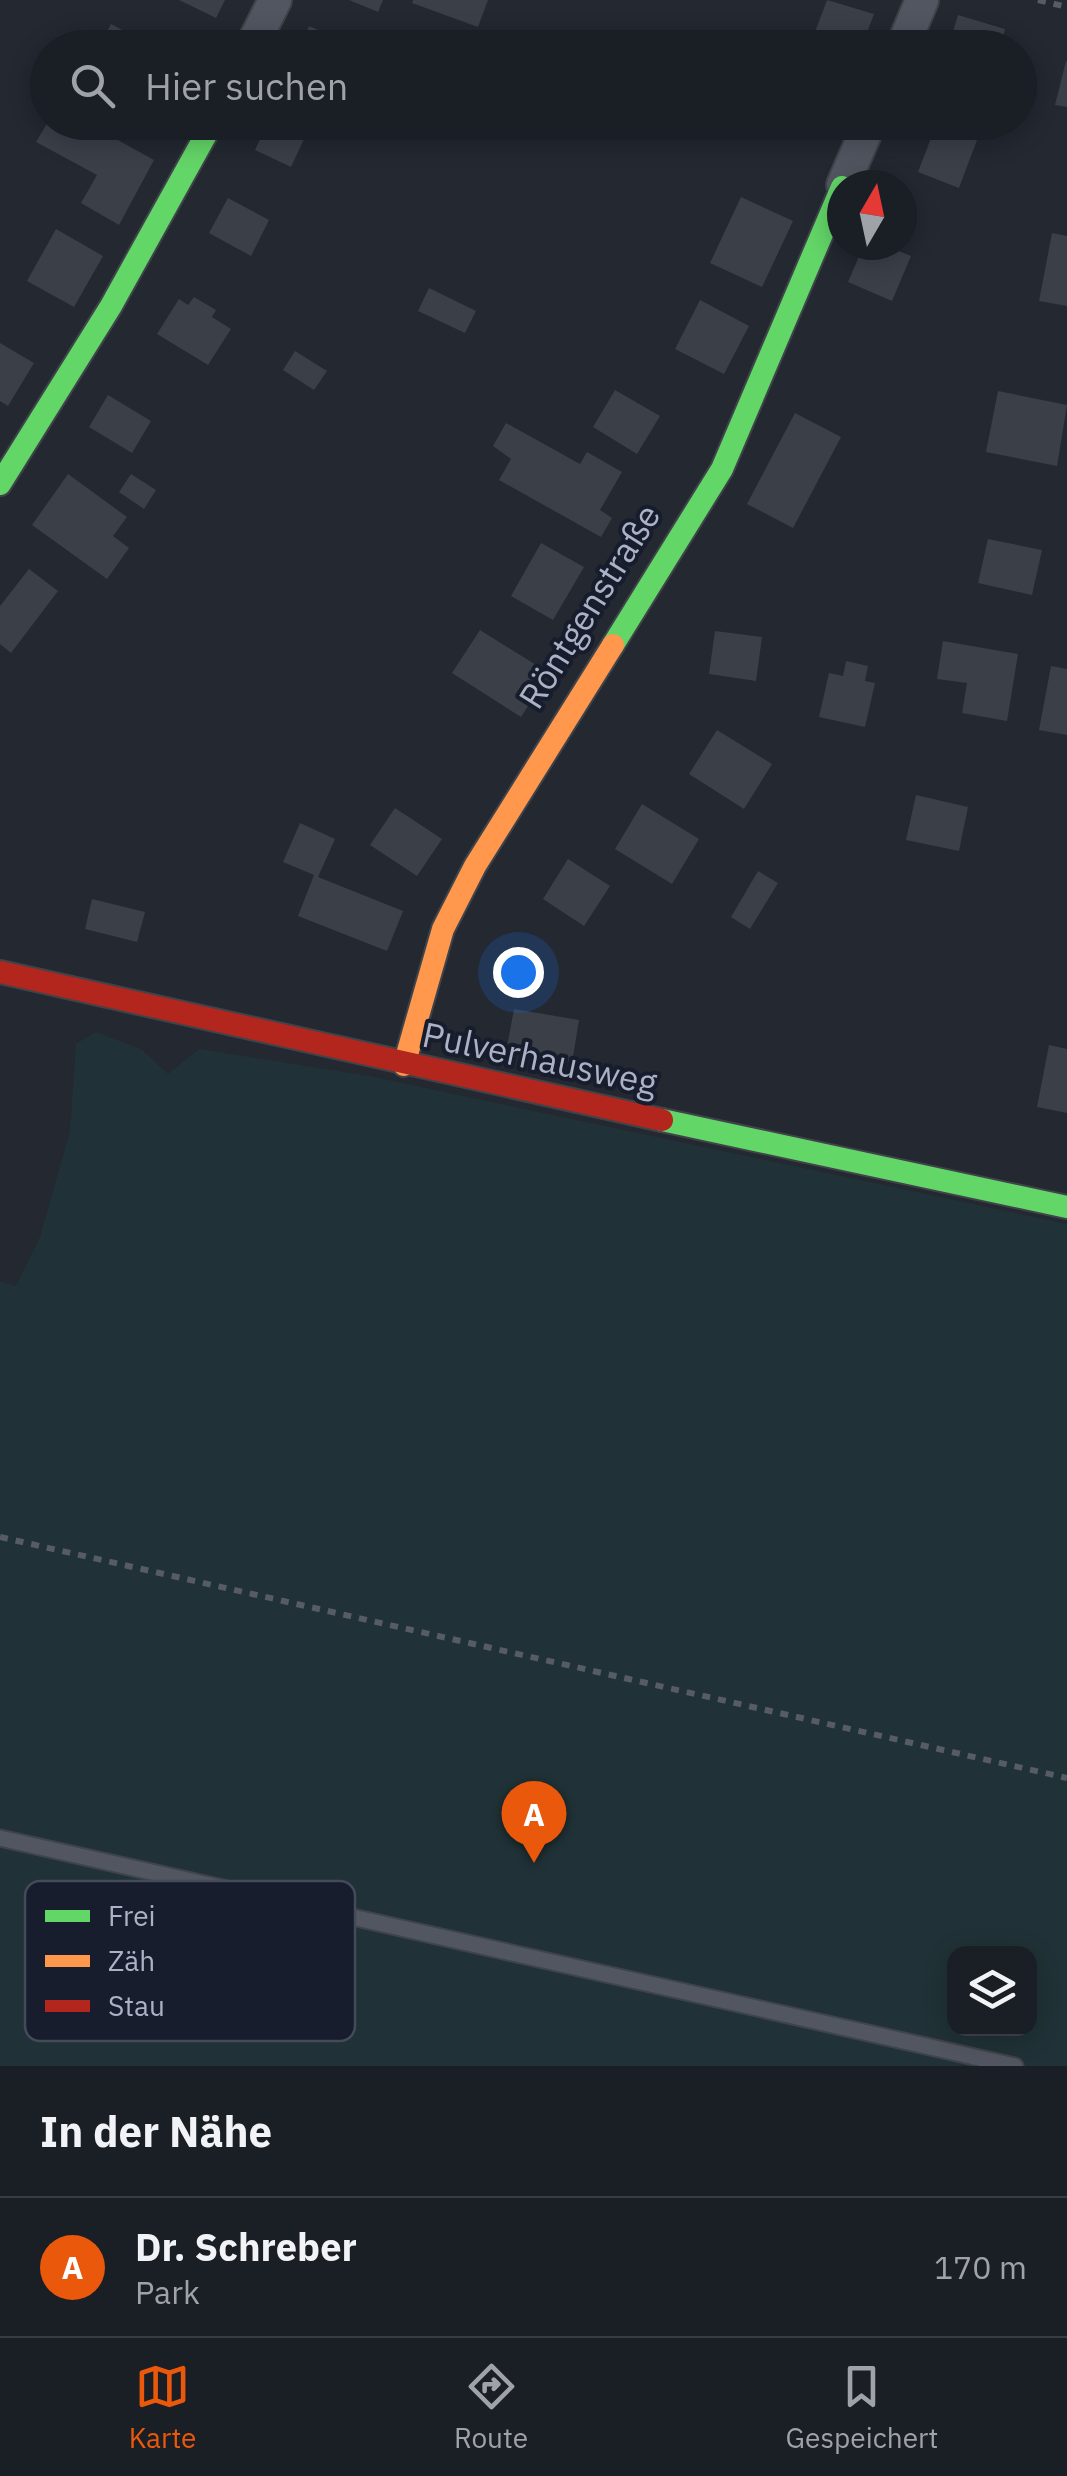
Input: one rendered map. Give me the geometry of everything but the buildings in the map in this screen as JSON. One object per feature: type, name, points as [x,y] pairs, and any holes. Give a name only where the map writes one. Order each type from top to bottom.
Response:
[{"type":"street","points":[[259,30],[274,0]]},
{"type":"street","points":[[910,30],[922,0]]},
{"type":"street","points":[[0,484],[76,367],[170,206],[203,140]]},
{"type":"street","name":"Röntgenstraße","points":[[849,170],[862,140]]},
{"type":"street","name":"Röntgenstraße","points":[[404,1065],[443,930],[475,866],[722,470],[827,222]]},
{"type":"street","name":"Pulverhausweg","points":[[0,972],[404,1065],[1067,1207]]},
{"type":"lane","points":[[0,1838],[191,1881]]},
{"type":"lane","points":[[355,1918],[1015,2066]]},
{"type":"path","points":[[1038,0],[1067,6]]},
{"type":"path","points":[[0,1537],[1067,1778]]},
{"type":"shaded area","points":[[96,1032],[141,1049],[168,1074],[199,1049],[369,1076],[1067,1224],[1067,2066],[0,2066],[0,1282],[16,1286],[40,1237],[70,1131],[76,1044]]},
{"type":"traffic: fast","points":[[0,484],[111,306],[203,140]]},
{"type":"traffic: fast","points":[[613,645],[722,469],[827,222]]},
{"type":"traffic: fast","points":[[662,1120],[1067,1207]]},
{"type":"traffic: slow","points":[[404,1065],[443,929],[475,866],[613,645]]},
{"type":"traffic: jam","points":[[0,972],[662,1120]]},
{"type":"place","name":"Dr. Schreber","points":[[534,1863]]}]
